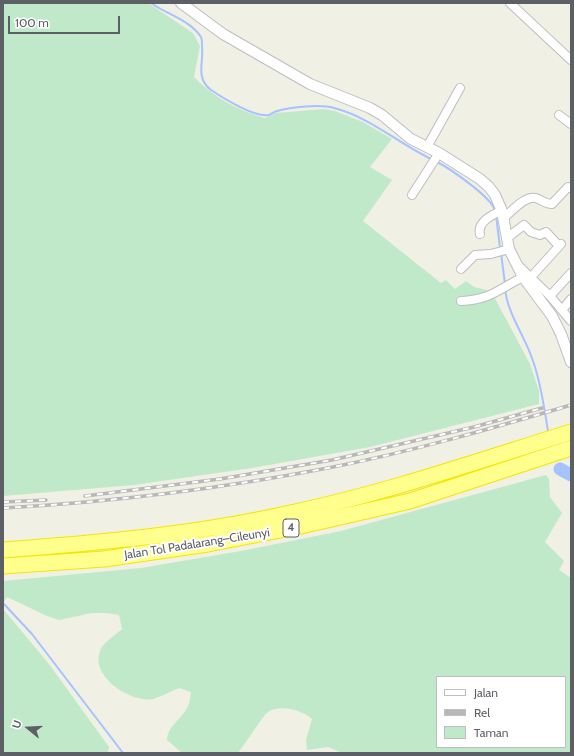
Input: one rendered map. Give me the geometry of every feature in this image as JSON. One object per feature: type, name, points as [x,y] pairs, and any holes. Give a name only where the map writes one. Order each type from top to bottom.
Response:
[{"type":"highway","name":"Jalan Tol Padalarang–Cileunyi","points":[[3,550],[176,533],[281,515],[391,489],[571,432]]},
{"type":"highway","name":"Jalan Tol Padalarang–Cileunyi","points":[[3,566],[104,558],[208,544],[301,526],[410,501],[571,448]]},
{"type":"street","points":[[182,3],[219,31],[310,84],[370,108],[382,115],[411,139],[427,147],[437,156],[480,179],[495,195],[499,214],[507,238]]},
{"type":"street","points":[[510,3],[571,60]]},
{"type":"street","points":[[427,147],[460,88]]},
{"type":"street","points":[[559,115],[571,124]]},
{"type":"street","points":[[412,195],[437,156]]},
{"type":"street","points":[[480,234],[480,228],[499,214],[526,200],[536,198],[547,204],[552,204],[568,188],[571,188]]},
{"type":"street","points":[[461,301],[483,299],[498,292],[508,284],[527,277],[560,245],[546,232],[540,235],[532,232],[524,225],[507,238],[503,251]]},
{"type":"street","points":[[503,251],[517,264],[527,277],[552,316],[561,334],[571,362]]},
{"type":"street","points":[[461,269],[475,255],[503,251]]},
{"type":"street","points":[[550,296],[571,273]]},
{"type":"street","points":[[527,277],[550,296],[571,321]]},
{"type":"street","points":[[562,310],[571,300]]},
{"type":"green space","points":[[3,3],[148,3],[193,33],[200,46],[194,77],[218,97],[236,107],[265,118],[276,113],[324,109],[335,111],[363,122],[392,139],[370,167],[392,180],[363,221],[441,283],[446,280],[455,289],[466,281],[474,287],[491,291],[530,364],[539,391],[539,404],[370,447],[252,468],[134,485],[3,496]]},
{"type":"green space","points":[[546,475],[549,479],[550,497],[562,513],[545,542],[564,561],[559,570],[571,578],[571,753],[342,753],[328,747],[307,750],[306,740],[312,719],[303,713],[291,709],[279,708],[266,714],[238,753],[182,753],[167,740],[172,726],[188,706],[191,692],[179,688],[153,699],[134,697],[114,686],[101,670],[98,660],[101,648],[122,629],[119,615],[92,613],[59,620],[7,597],[3,603],[3,581],[141,568],[241,551],[341,531]]},
{"type":"green space","points":[[3,609],[49,664],[109,747],[108,753],[3,753]]},
{"type":"waterway","points":[[151,3],[191,26],[201,37],[201,70],[203,80],[211,90],[231,102],[248,111],[263,115],[269,115],[277,111],[297,107],[321,106],[334,108],[347,112],[372,124],[420,154],[433,160]]},
{"type":"waterway","points":[[437,162],[451,170],[479,191],[492,205],[495,211]]},
{"type":"waterway","points":[[496,215],[500,248]]},
{"type":"waterway","points":[[501,253],[505,284]]},
{"type":"waterway","points":[[505,289],[513,317],[530,352],[536,369],[548,431]]},
{"type":"waterway","points":[[560,469],[571,475]]},
{"type":"waterway","points":[[3,603],[32,634],[123,753]]},
{"type":"railway","points":[[3,508],[128,498],[210,488],[292,475],[363,461],[483,431],[571,405]]},
{"type":"railway","points":[[85,496],[220,479],[332,460],[474,427],[542,408]]},
{"type":"railway","points":[[3,502],[46,500]]}]
